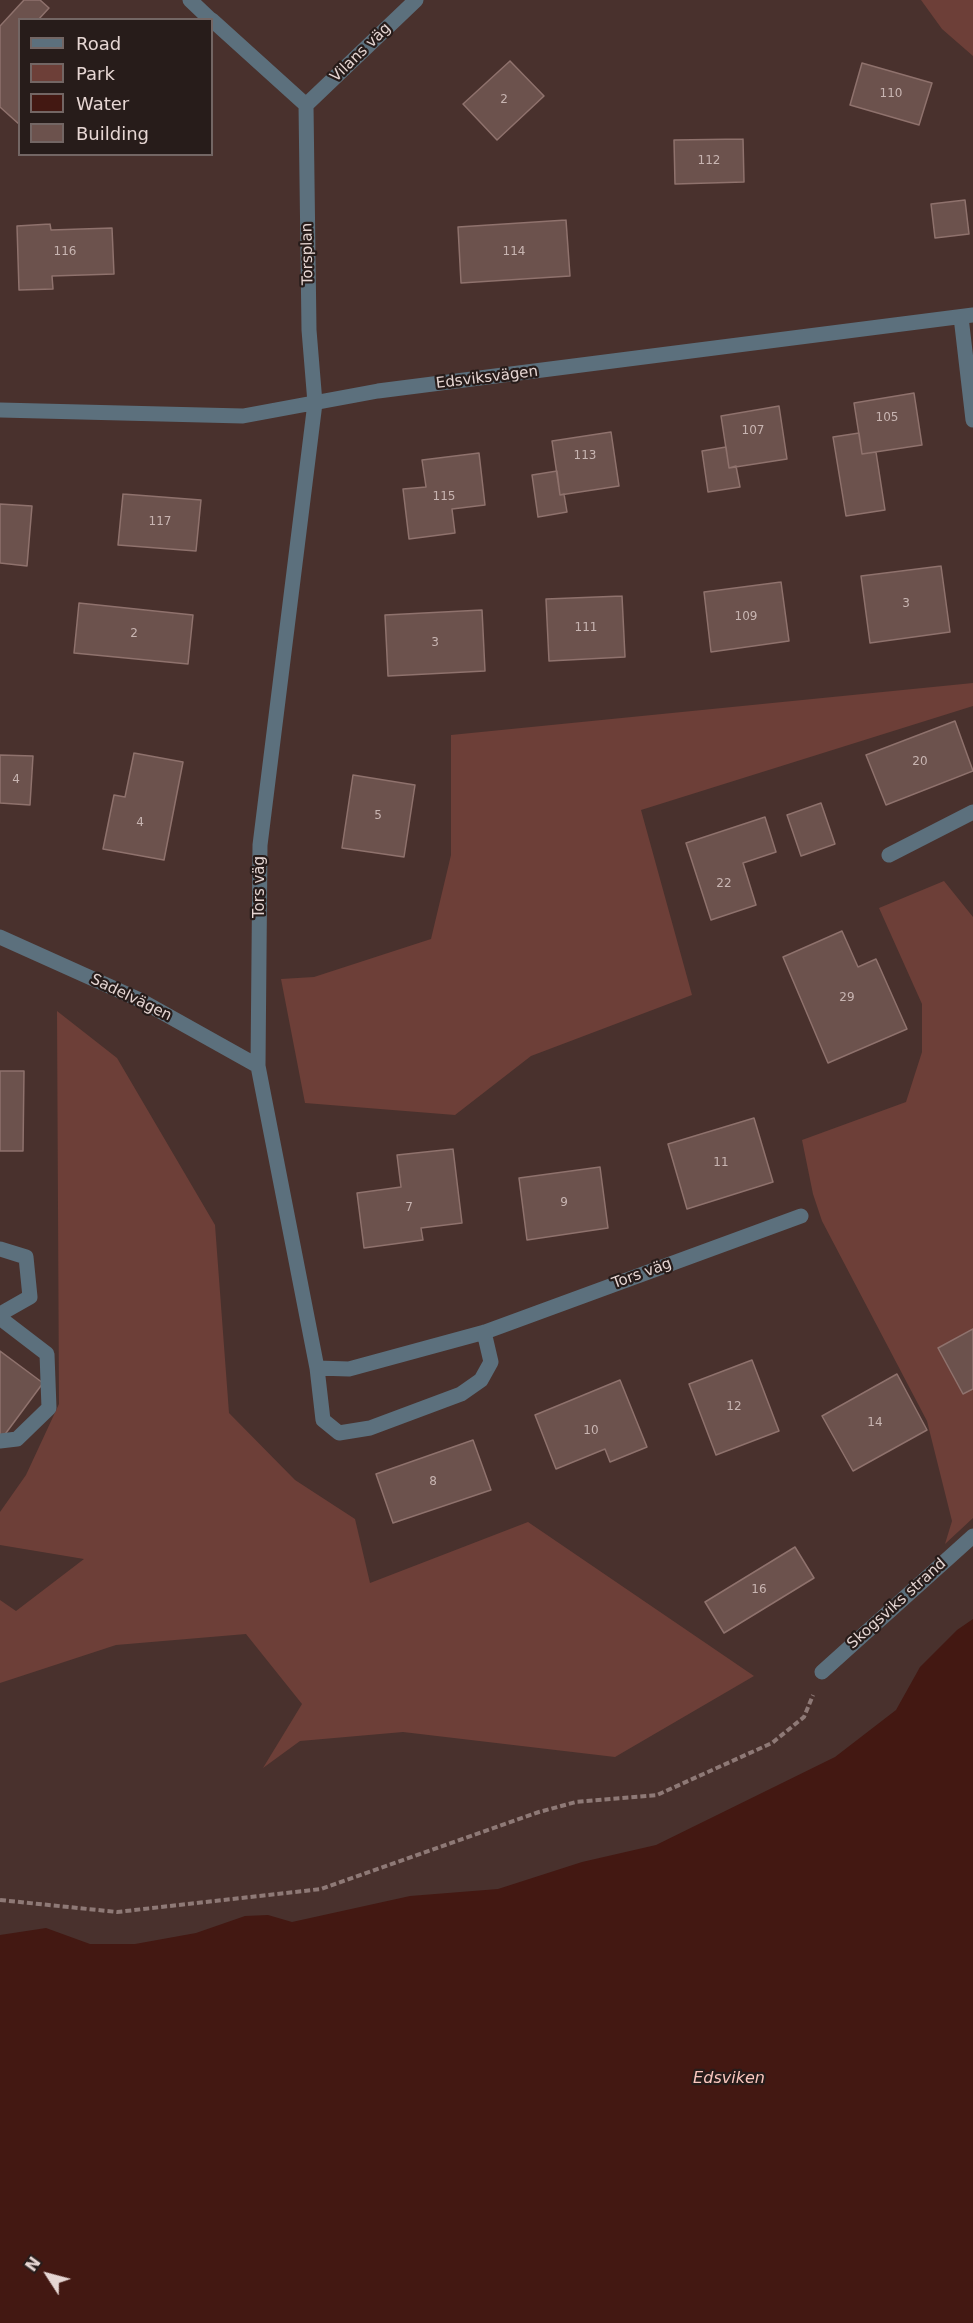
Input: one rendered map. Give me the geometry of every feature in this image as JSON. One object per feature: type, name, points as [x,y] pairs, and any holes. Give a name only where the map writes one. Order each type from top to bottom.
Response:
[{"type":"street","points":[[190,0],[209,18]]},
{"type":"street","name":"Vilans väg","points":[[306,105],[416,0]]},
{"type":"street","points":[[213,22],[306,105]]},
{"type":"street","name":"Torsplan","points":[[306,105],[309,330],[315,403]]},
{"type":"street","points":[[967,316],[973,420]]},
{"type":"street","name":"Edsviksvägen","points":[[0,410],[243,417],[378,391],[967,316]]},
{"type":"street","name":"Tors väg","points":[[315,403],[260,845],[258,1066],[317,1368],[323,1420],[339,1433],[370,1428],[461,1394],[481,1380],[491,1362],[484,1332]]},
{"type":"street","points":[[889,855],[973,812]]},
{"type":"street","name":"Sadelvägen","points":[[0,937],[140,1000],[258,1066]]},
{"type":"street","name":"Tors väg","points":[[317,1368],[349,1369],[484,1332],[801,1216]]},
{"type":"street","points":[[0,1249],[26,1257],[30,1297],[0,1316],[47,1354],[49,1408],[17,1439],[0,1441]]},
{"type":"street","name":"Skogsviks strand","points":[[822,1672],[973,1536]]},
{"type":"path","points":[[0,1900],[117,1912],[321,1889],[548,1809],[576,1802],[657,1795],[772,1743],[804,1717],[822,1672]]},
{"type":"green space","points":[[921,0],[973,0],[973,56],[942,29]]},
{"type":"green space","points":[[973,683],[973,706],[641,810],[692,995],[531,1056],[455,1115],[305,1103],[281,979],[314,977],[431,939],[451,855],[451,735]]},
{"type":"green space","points":[[944,881],[973,917],[973,1518],[945,1544],[952,1521],[927,1421],[822,1221],[813,1194],[802,1140],[906,1102],[922,1052],[922,1004],[879,908]]},
{"type":"green space","points":[[57,1011],[117,1058],[215,1225],[229,1413],[295,1480],[355,1519],[370,1583],[528,1522],[754,1676],[615,1757],[403,1732],[300,1741],[263,1768],[302,1704],[246,1634],[116,1645],[0,1683],[0,1600],[16,1611],[84,1559],[0,1545],[0,1512],[26,1475],[59,1404]]},
{"type":"water","name":"Edsviken","points":[[973,1619],[973,2323],[0,2323],[0,1935],[46,1928],[90,1944],[135,1944],[196,1933],[245,1916],[268,1915],[292,1922],[410,1896],[498,1889],[582,1862],[656,1845],[835,1757],[896,1710],[920,1667],[957,1630]]},
{"type":"building","points":[[24,0],[40,0],[49,8],[40,18],[18,18],[18,123],[0,107],[0,26]]},
{"type":"building","points":[[510,61],[544,96],[497,140],[463,104]]},
{"type":"building","points":[[862,63],[932,83],[919,125],[850,105]]},
{"type":"building","points":[[743,139],[744,182],[675,184],[674,140]]},
{"type":"building","points":[[965,200],[969,234],[935,238],[931,204]]},
{"type":"building","points":[[566,220],[570,276],[461,283],[458,227]]},
{"type":"building","points":[[50,224],[51,230],[112,228],[114,274],[52,276],[53,289],[19,290],[17,226]]},
{"type":"building","points":[[914,393],[922,445],[862,454],[854,403]]},
{"type":"building","points":[[779,406],[787,459],[729,468],[721,416]]},
{"type":"building","points":[[611,432],[619,486],[560,495],[552,441]]},
{"type":"building","points":[[859,433],[862,454],[876,452],[885,510],[846,516],[833,437]]},
{"type":"building","points":[[726,447],[729,468],[736,466],[740,487],[708,492],[702,451]]},
{"type":"building","points":[[479,453],[485,505],[452,509],[455,533],[409,539],[403,489],[426,487],[422,460]]},
{"type":"building","points":[[557,471],[560,495],[564,494],[567,512],[538,517],[532,475]]},
{"type":"building","points":[[123,494],[201,500],[196,551],[118,545]]},
{"type":"building","points":[[0,504],[32,506],[27,566],[0,563]]},
{"type":"building","points":[[941,566],[950,632],[870,643],[861,576]]},
{"type":"building","points":[[781,582],[789,641],[711,652],[704,592]]},
{"type":"building","points":[[622,596],[625,657],[549,661],[546,599]]},
{"type":"building","points":[[79,603],[193,615],[188,664],[74,653]]},
{"type":"building","points":[[482,610],[485,671],[388,676],[385,615]]},
{"type":"building","points":[[955,721],[973,771],[886,805],[866,755]]},
{"type":"building","points":[[134,753],[183,762],[164,860],[103,849],[114,795],[125,797]]},
{"type":"building","points":[[0,755],[33,756],[30,805],[0,803]]},
{"type":"building","points":[[353,775],[415,785],[404,857],[342,848]]},
{"type":"building","points":[[821,803],[835,844],[801,856],[787,815]]},
{"type":"building","points":[[765,817],[776,852],[743,863],[756,905],[711,920],[686,843]]},
{"type":"building","points":[[842,931],[858,967],[876,959],[907,1029],[828,1063],[783,957]]},
{"type":"building","points":[[0,1071],[24,1071],[23,1151],[0,1151]]},
{"type":"building","points":[[754,1118],[773,1182],[687,1209],[668,1144]]},
{"type":"building","points":[[453,1149],[462,1223],[421,1228],[423,1240],[364,1248],[357,1193],[401,1187],[397,1155]]},
{"type":"building","points":[[600,1167],[608,1228],[527,1240],[519,1178]]},
{"type":"building","points":[[973,1329],[973,1389],[963,1394],[938,1348]]},
{"type":"building","points":[[0,1351],[43,1383],[3,1437],[0,1434]]},
{"type":"building","points":[[752,1360],[779,1431],[716,1455],[689,1384]]},
{"type":"building","points":[[897,1374],[927,1430],[853,1471],[822,1416]]},
{"type":"building","points":[[620,1380],[647,1447],[610,1462],[605,1449],[556,1469],[535,1415]]},
{"type":"building","points":[[473,1440],[491,1490],[393,1523],[376,1474]]},
{"type":"building","points":[[795,1547],[814,1578],[724,1633],[705,1602]]}]
